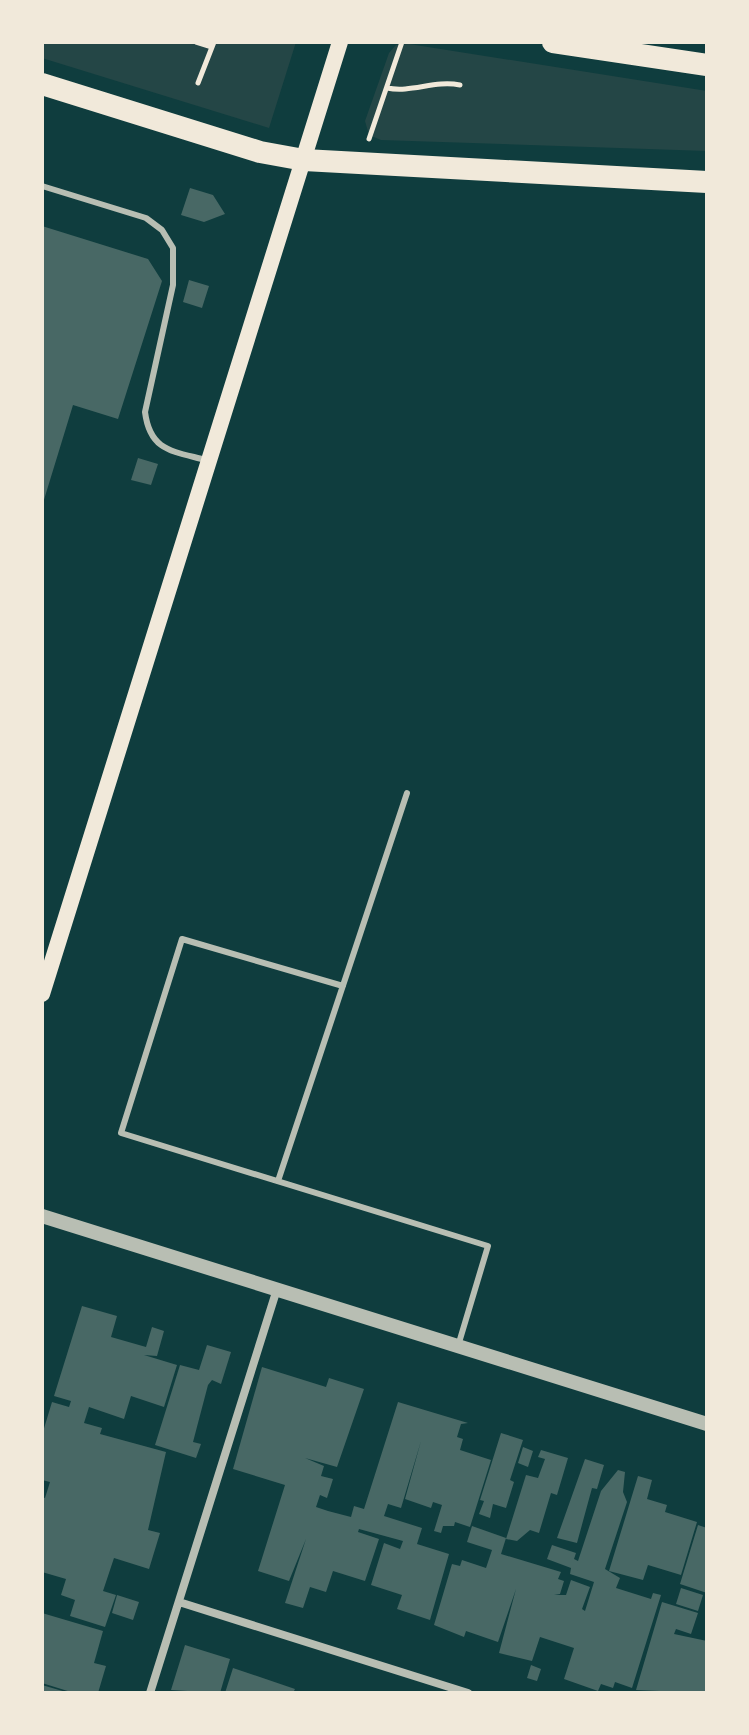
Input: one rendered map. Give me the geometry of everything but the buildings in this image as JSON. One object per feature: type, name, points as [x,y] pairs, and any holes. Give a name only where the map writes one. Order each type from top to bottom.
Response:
[{"type":"highway","points":[[553,42],[707,65]]},
{"type":"highway","points":[[42,84],[260,152],[304,160],[707,182]]},
{"type":"main road","points":[[42,994],[340,42]]},
{"type":"street","points":[[42,1216],[707,1424]]},
{"type":"street","points":[[150,1693],[277,1289]]},
{"type":"street","points":[[179,1602],[468,1693]]},
{"type":"lane","points":[[42,186],[146,218],[168,239],[173,248],[173,285],[145,412],[147,432],[157,444],[209,461]]},
{"type":"lane","points":[[278,1181],[407,793]]},
{"type":"lane","points":[[343,986],[182,939],[121,1133],[488,1246],[458,1346]]},
{"type":"path","points":[[196,42],[213,44],[198,83]]},
{"type":"path","points":[[360,165],[402,42]]},
{"type":"path","points":[[387,88],[404,92],[442,81],[460,85]]},
{"type":"shaded area","points":[[42,42],[296,42],[269,128],[42,58]]},
{"type":"shaded area","points":[[409,44],[707,91],[707,151],[381,140],[369,135],[365,121],[389,53],[396,45]]}]
